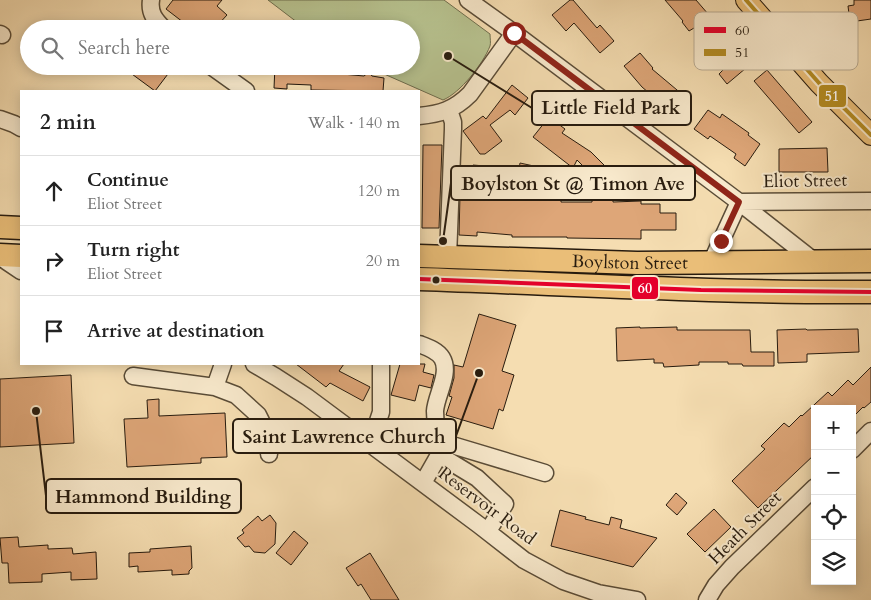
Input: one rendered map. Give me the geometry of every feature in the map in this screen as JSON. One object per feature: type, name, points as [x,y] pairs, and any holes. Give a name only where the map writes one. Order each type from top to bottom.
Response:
[{"type":"highway","points":[[0,226],[20,228]]},
{"type":"highway","points":[[0,256],[20,256]]},
{"type":"highway","name":"Boylston Street","points":[[420,256],[607,262],[871,261]]},
{"type":"highway","name":"Boylston Street","points":[[420,279],[702,291],[871,292]]},
{"type":"main road","points":[[746,0],[757,12]]},
{"type":"main road","points":[[808,70],[871,135]]},
{"type":"street","points":[[151,0],[150,10],[156,20]]},
{"type":"street","name":"Eliot Street","points":[[468,0],[739,202],[814,261]]},
{"type":"street","points":[[420,116],[449,110],[470,94],[514,33]]},
{"type":"street","points":[[224,75],[245,90]]},
{"type":"street","points":[[448,257],[453,129],[449,110]]},
{"type":"street","points":[[0,119],[20,127]]},
{"type":"street","name":"Eliot Street","points":[[739,202],[871,200]]},
{"type":"street","points":[[711,263],[739,202]]},
{"type":"street","points":[[0,256],[20,270]]},
{"type":"street","points":[[420,344],[432,349],[442,356],[446,366],[435,410],[440,448],[423,483]]},
{"type":"street","points":[[215,387],[223,365]]},
{"type":"street","name":"Reservoir Road","points":[[256,365],[307,397],[488,531],[524,560],[563,581],[598,593],[637,600]]},
{"type":"street","points":[[366,440],[376,427],[381,412],[381,365]]},
{"type":"street","points":[[133,376],[215,387],[236,395],[258,415],[269,437],[269,454]]},
{"type":"street","points":[[856,446],[871,431]]},
{"type":"street","points":[[440,448],[545,473]]},
{"type":"street","points":[[440,448],[505,504],[488,531]]},
{"type":"street","name":"Heath Street","points":[[707,600],[716,585],[732,567],[811,491]]},
{"type":"green space","points":[[268,0],[444,0],[490,34],[490,45],[482,61],[470,77],[457,91],[443,100],[386,75],[420,75],[420,20],[294,20]]},
{"type":"building","points":[[173,0],[222,0],[217,6],[227,15],[222,20],[180,20],[166,9]]},
{"type":"building","points":[[570,0],[573,0],[597,28],[600,25],[614,41],[600,53],[574,23],[566,31],[552,15]]},
{"type":"building","points":[[665,0],[696,0],[706,12],[694,12],[694,28],[689,31]]},
{"type":"building","points":[[854,0],[871,0],[871,19],[858,21],[858,12],[849,12],[848,6],[854,5]]},
{"type":"building","points":[[640,53],[652,69],[683,95],[670,111],[642,87],[624,66]]},
{"type":"building","points":[[723,70],[744,70],[727,84],[719,74]]},
{"type":"building","points":[[767,70],[812,122],[799,133],[754,81]]},
{"type":"building","points":[[133,75],[167,75],[156,90]]},
{"type":"building","points":[[275,75],[371,75],[384,78],[383,90],[311,90],[311,85],[287,84],[287,89],[274,88]]},
{"type":"building","points":[[512,85],[528,98],[515,115],[510,110],[490,125],[502,141],[485,154],[480,154],[463,131],[483,116],[486,119]]},
{"type":"building","points":[[708,110],[720,118],[722,114],[749,133],[748,135],[760,144],[745,166],[734,158],[736,154],[710,136],[708,139],[694,129]]},
{"type":"building","points":[[549,117],[565,129],[562,133],[591,152],[604,165],[593,176],[577,160],[573,168],[533,137]]},
{"type":"building","points":[[423,145],[442,145],[439,228],[422,228]]},
{"type":"building","points":[[827,148],[828,172],[779,172],[779,149]]},
{"type":"building","points":[[520,163],[552,170],[552,198],[561,198],[561,202],[592,202],[592,198],[613,198],[613,202],[641,201],[641,204],[660,204],[660,213],[676,213],[676,230],[641,230],[641,239],[512,237],[512,235],[477,232],[477,236],[459,235],[460,195],[470,196],[473,165],[519,169]]},
{"type":"building","points":[[479,314],[516,325],[502,371],[514,375],[503,411],[499,409],[493,429],[446,415],[452,397],[449,396],[454,378],[454,365],[463,367]]},
{"type":"building","points":[[677,327],[677,330],[750,330],[751,352],[774,352],[774,366],[743,366],[742,364],[728,364],[728,362],[699,362],[699,365],[664,367],[663,363],[654,363],[654,359],[617,361],[616,328]]},
{"type":"building","points":[[858,329],[859,352],[807,354],[807,362],[778,363],[777,330]]},
{"type":"building","points":[[425,364],[423,372],[434,375],[431,388],[419,385],[415,401],[391,395],[400,365]]},
{"type":"building","points":[[297,365],[343,365],[339,371],[370,387],[363,401],[330,383],[326,387]]},
{"type":"building","points":[[871,367],[871,402],[856,414],[856,405],[814,405],[828,392],[832,396],[848,380],[853,385]]},
{"type":"building","points":[[71,375],[74,443],[0,447],[0,379]]},
{"type":"building","points":[[159,399],[159,416],[225,413],[227,457],[201,458],[201,463],[127,467],[124,419],[148,418],[147,400]]},
{"type":"building","points":[[811,408],[811,458],[758,508],[732,481],[765,449],[761,446],[784,423],[789,427]]},
{"type":"building","points":[[676,493],[687,503],[677,515],[666,505]]},
{"type":"building","points":[[714,509],[731,527],[705,552],[687,534]]},
{"type":"building","points":[[560,510],[609,525],[611,517],[622,520],[620,528],[657,538],[633,567],[551,546]]},
{"type":"building","points":[[270,515],[276,523],[275,544],[265,553],[254,552],[249,546],[245,547],[237,538],[244,533],[242,530],[258,516],[262,521]]},
{"type":"building","points":[[294,531],[308,543],[291,565],[276,553]]},
{"type":"building","points":[[18,537],[19,547],[48,545],[48,549],[72,548],[73,554],[96,552],[97,579],[71,580],[71,572],[42,574],[42,582],[9,583],[8,563],[2,563],[0,538]]},
{"type":"building","points":[[191,546],[192,568],[189,574],[172,575],[172,570],[138,572],[138,566],[129,567],[129,553],[150,552],[150,549]]},
{"type":"building","points":[[370,553],[399,600],[371,600],[361,584],[358,586],[346,568]]},
{"type":"transit line","name":"51","points":[[746,0],[757,12]]},
{"type":"transit line","name":"51","points":[[808,70],[871,135]]},
{"type":"transit line","name":"60","points":[[420,279],[701,290],[871,292]]},
{"type":"place","name":"Little Field Park","points":[[448,56]]},
{"type":"place","name":"Boylston St @ Timon Ave","points":[[443,241]]},
{"type":"place","name":"Saint Lawrence Church","points":[[479,373]]},
{"type":"place","name":"Hammond Building","points":[[36,411]]},
{"type":"route","points":[[514,33],[739,202],[721,241]]}]
